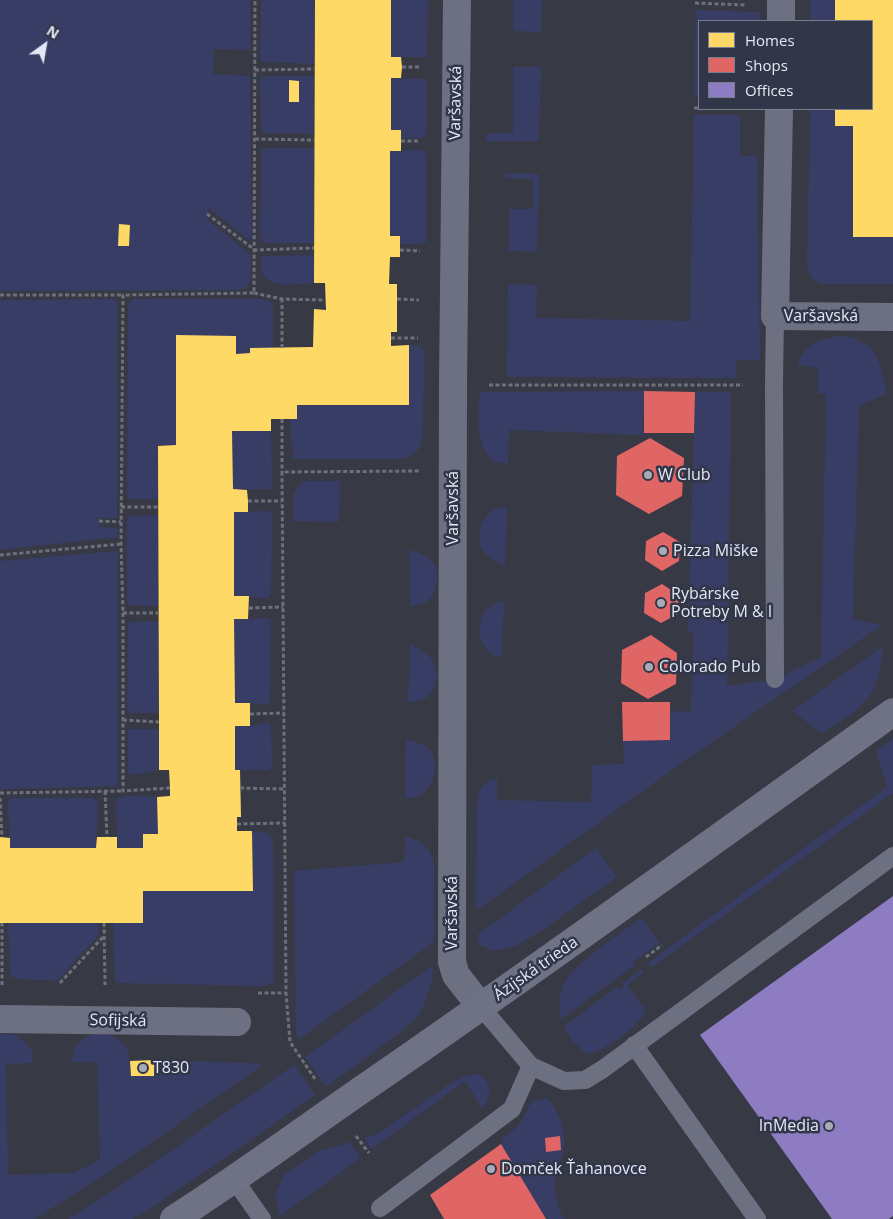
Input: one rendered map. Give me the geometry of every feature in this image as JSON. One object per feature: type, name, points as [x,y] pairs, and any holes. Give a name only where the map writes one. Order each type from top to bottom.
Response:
[{"type":"street","name":"Varšavská","points":[[457,0],[453,385],[452,962],[456,975],[481,1008]]},
{"type":"street","name":"Varšavská","points":[[779,110],[776,316],[893,317]]},
{"type":"street","name":"Ázijská trieda","points":[[174,1219],[234,1180],[481,1008],[893,712]]},
{"type":"street","name":"Sofijská","points":[[0,1019],[237,1022]]},
{"type":"lane","points":[[775,679],[774,384],[776,316]]},
{"type":"lane","points":[[481,1008],[532,1066],[564,1081],[585,1080],[603,1069],[893,856]]},
{"type":"lane","points":[[634,1045],[758,1219]]},
{"type":"lane","points":[[380,1208],[512,1109],[532,1066]]},
{"type":"lane","points":[[234,1180],[262,1219]]},
{"type":"path","points":[[254,293],[255,0]]},
{"type":"path","points":[[695,3],[781,9]]},
{"type":"path","points":[[402,67],[426,66]]},
{"type":"path","points":[[255,70],[314,69]]},
{"type":"path","points":[[255,139],[314,140]]},
{"type":"path","points":[[401,141],[426,141]]},
{"type":"path","points":[[207,214],[255,250],[314,248]]},
{"type":"path","points":[[0,295],[254,293],[282,299],[325,300]]},
{"type":"path","points":[[123,295],[121,544],[123,791]]},
{"type":"path","points":[[282,299],[282,348]]},
{"type":"path","points":[[397,300],[406,300]]},
{"type":"path","points":[[391,338],[424,338]]},
{"type":"path","points":[[453,385],[730,385]]},
{"type":"path","points":[[282,419],[286,993],[290,1042],[316,1080]]},
{"type":"path","points":[[282,472],[421,471]]},
{"type":"path","points":[[248,501],[282,501]]},
{"type":"path","points":[[122,507],[158,507]]},
{"type":"path","points":[[99,521],[122,522]]},
{"type":"path","points":[[0,555],[121,544]]},
{"type":"path","points":[[248,608],[283,607]]},
{"type":"path","points":[[123,613],[159,613]]},
{"type":"path","points":[[250,714],[284,713]]},
{"type":"path","points":[[123,720],[159,722]]},
{"type":"path","points":[[0,793],[123,791],[170,788]]},
{"type":"path","points":[[240,788],[285,789]]},
{"type":"path","points":[[105,791],[107,837]]},
{"type":"path","points":[[0,798],[2,837]]},
{"type":"path","points":[[237,824],[285,823]]},
{"type":"path","points":[[2,923],[2,987]]},
{"type":"path","points":[[104,923],[105,982]]},
{"type":"path","points":[[54,989],[104,936]]},
{"type":"path","points":[[646,957],[662,945]]},
{"type":"path","points":[[355,1134],[369,1153]]},
{"type":"shaded area","points":[[0,0],[250,0],[251,50],[214,49],[213,74],[250,76],[252,242],[208,208],[208,220],[251,255],[251,279],[248,286],[240,290],[0,291]]},
{"type":"shaded area","points":[[261,0],[315,0],[314,64],[262,62],[260,59]]},
{"type":"shaded area","points":[[391,0],[428,0],[427,57],[391,57]]},
{"type":"shaded area","points":[[513,0],[542,0],[541,32],[513,31]]},
{"type":"shaded area","points":[[810,0],[835,0],[835,20],[810,20]]},
{"type":"shaded area","points":[[696,10],[759,12],[759,20],[698,20],[698,96],[694,96]]},
{"type":"shaded area","points":[[513,67],[541,67],[539,141],[486,141],[486,136],[490,133],[513,133]]},
{"type":"shaded area","points":[[266,76],[314,76],[314,134],[263,132],[261,127],[260,80]]},
{"type":"shaded area","points":[[391,78],[423,79],[427,83],[425,137],[401,138],[401,130],[391,130]]},
{"type":"shaded area","points":[[810,110],[835,110],[836,126],[853,126],[853,237],[893,237],[893,284],[822,284],[810,276],[807,267]]},
{"type":"shaded area","points":[[694,115],[740,115],[740,156],[757,156],[760,360],[736,360],[736,378],[507,377],[508,284],[537,285],[536,318],[690,321]]},
{"type":"shaded area","points":[[314,148],[314,243],[266,243],[260,237],[261,153],[262,149]]},
{"type":"shaded area","points":[[421,150],[426,154],[426,242],[421,244],[400,244],[400,236],[390,236],[390,151]]},
{"type":"shaded area","points":[[505,173],[539,174],[537,252],[509,251],[509,209],[533,209],[533,179],[506,178]]},
{"type":"shaded area","points":[[314,255],[314,283],[291,285],[275,283],[263,276],[261,269],[262,257]]},
{"type":"shaded area","points":[[117,299],[117,518],[99,518],[99,527],[117,528],[118,537],[0,550],[0,300]]},
{"type":"shaded area","points":[[135,299],[263,299],[270,302],[273,307],[273,348],[250,348],[250,353],[236,354],[236,336],[176,336],[176,445],[158,446],[158,499],[129,499],[127,494],[128,307],[131,301]]},
{"type":"shaded area","points":[[837,336],[853,337],[874,352],[881,367],[887,394],[859,406],[853,619],[882,625],[683,762],[476,911],[477,799],[481,788],[486,783],[497,778],[497,800],[591,802],[592,765],[624,764],[623,741],[670,740],[670,711],[691,712],[693,633],[688,633],[695,392],[731,392],[727,686],[775,679],[821,657],[826,394],[818,393],[818,368],[798,365],[804,352],[813,344]]},
{"type":"shaded area","points":[[409,345],[420,346],[424,351],[423,437],[416,452],[401,459],[293,459],[290,419],[297,419],[297,405],[409,405]]},
{"type":"shaded area","points":[[644,391],[643,435],[509,430],[508,464],[496,462],[489,457],[481,440],[479,430],[480,392]]},
{"type":"shaded area","points":[[232,431],[271,431],[272,489],[233,489]]},
{"type":"shaded area","points":[[305,481],[340,481],[339,522],[293,521],[293,496],[297,487]]},
{"type":"shaded area","points":[[507,506],[505,565],[492,559],[485,553],[479,535],[482,523],[486,517],[495,509]]},
{"type":"shaded area","points":[[268,511],[272,515],[271,593],[267,598],[234,596],[234,512]]},
{"type":"shaded area","points":[[158,515],[158,606],[128,605],[127,521],[130,516]]},
{"type":"shaded area","points":[[409,550],[418,552],[431,560],[437,576],[437,582],[430,599],[410,607]]},
{"type":"shaded area","points":[[118,551],[117,786],[0,789],[0,561]]},
{"type":"shaded area","points":[[504,601],[502,657],[494,655],[484,646],[480,627],[483,614],[487,609]]},
{"type":"shaded area","points":[[266,618],[271,620],[270,702],[266,704],[235,703],[234,619]]},
{"type":"shaded area","points":[[159,621],[159,713],[132,713],[127,711],[128,623]]},
{"type":"shaded area","points":[[410,644],[430,657],[435,667],[436,683],[427,697],[408,702]]},
{"type":"shaded area","points":[[883,646],[879,673],[874,688],[864,702],[844,719],[822,733],[792,711]]},
{"type":"shaded area","points":[[266,722],[271,727],[272,767],[268,770],[235,770],[235,726],[250,726]]},
{"type":"shaded area","points":[[128,729],[159,729],[159,770],[133,775],[128,773]]},
{"type":"shaded area","points":[[893,739],[893,793],[651,968],[648,963],[887,787],[876,751]]},
{"type":"shaded area","points":[[406,740],[422,744],[429,749],[435,763],[429,787],[424,793],[414,798],[405,798]]},
{"type":"shaded area","points":[[128,796],[157,797],[158,834],[143,834],[143,848],[117,848],[116,802],[119,798]]},
{"type":"shaded area","points":[[91,798],[96,800],[98,804],[96,848],[10,848],[8,804],[10,799]]},
{"type":"shaded area","points":[[252,831],[267,834],[273,842],[274,982],[265,986],[115,983],[113,923],[143,891],[253,891]]},
{"type":"shaded area","points":[[405,836],[423,844],[434,862],[434,942],[299,1039],[296,1035],[294,871],[404,862]]},
{"type":"shaded area","points":[[596,848],[617,877],[540,932],[517,945],[494,951],[480,945],[477,935]]},
{"type":"shaded area","points":[[642,918],[659,943],[633,962],[635,965],[561,1019],[560,996],[562,988],[575,969],[597,950]]},
{"type":"shaded area","points":[[8,923],[98,923],[99,933],[57,981],[18,979],[10,976]]},
{"type":"shaded area","points":[[433,965],[432,982],[420,1014],[401,1032],[326,1087],[305,1057]]},
{"type":"shaded area","points":[[641,969],[644,973],[627,985],[646,1011],[636,1024],[621,1037],[604,1048],[588,1054],[574,1042],[564,1026],[617,987],[620,989],[624,986],[623,983]]},
{"type":"shaded area","points":[[0,1034],[13,1034],[25,1042],[32,1051],[33,1063],[6,1064],[8,1175],[73,1173],[100,1160],[97,1062],[71,1062],[75,1047],[86,1037],[107,1034],[120,1040],[128,1053],[131,1076],[155,1060],[263,1065],[121,1164],[35,1219],[0,1219]]},
{"type":"shaded area","points":[[294,1065],[315,1095],[147,1211],[132,1219],[68,1219],[132,1178]]},
{"type":"shaded area","points":[[479,1074],[489,1086],[488,1099],[482,1108],[465,1081],[372,1149],[364,1138],[377,1134],[448,1085],[465,1076]]},
{"type":"shaded area","points":[[547,1098],[559,1116],[564,1138],[563,1152],[555,1186],[557,1203],[564,1219],[546,1219],[501,1144],[504,1141],[501,1138],[517,1127],[531,1103]]},
{"type":"shaded area","points":[[350,1142],[361,1158],[280,1216],[275,1195],[283,1176],[319,1151]]},
{"type":"building: Homes","points":[[315,0],[391,0],[391,57],[401,57],[402,67],[401,78],[391,78],[391,130],[401,130],[401,151],[390,151],[390,236],[400,236],[400,257],[390,257],[389,284],[397,284],[397,332],[391,332],[391,346],[409,345],[409,405],[297,405],[297,419],[271,419],[271,431],[232,431],[233,489],[247,490],[248,501],[248,512],[234,512],[234,596],[249,596],[248,619],[234,619],[235,703],[250,703],[250,726],[235,726],[235,770],[240,770],[241,817],[237,817],[237,831],[252,831],[253,891],[143,891],[143,923],[0,923],[0,837],[10,838],[10,848],[96,848],[97,837],[117,837],[117,848],[143,848],[143,834],[158,834],[157,797],[170,796],[170,788],[169,770],[159,770],[158,446],[176,445],[176,335],[236,336],[236,354],[250,353],[250,348],[313,347],[314,309],[326,310],[325,283],[314,283]]},
{"type":"building: Homes","points":[[835,0],[893,0],[893,237],[853,237],[853,126],[835,126],[835,110],[873,110],[873,20],[835,20]]},
{"type":"building: Homes","points":[[289,80],[299,81],[299,102],[289,102]]},
{"type":"building: Homes","points":[[119,224],[130,225],[129,246],[118,246]]},
{"type":"building: Homes","name":"T830","points":[[155,1060],[154,1076],[131,1076],[130,1061]]},
{"type":"building: Shops","points":[[644,391],[695,392],[694,433],[644,433]]},
{"type":"building: Shops","points":[[650,438],[684,458],[682,496],[649,514],[616,495],[617,456]]},
{"type":"building: Shops","points":[[663,532],[680,542],[679,561],[662,571],[645,560],[646,541]]},
{"type":"building: Shops","points":[[662,584],[679,595],[678,614],[661,623],[644,613],[645,593]]},
{"type":"building: Shops","points":[[651,635],[677,653],[676,684],[648,699],[621,683],[622,650]]},
{"type":"building: Shops","points":[[622,702],[670,702],[670,740],[623,741]]},
{"type":"building: Shops","points":[[560,1136],[561,1150],[546,1152],[545,1138]]},
{"type":"building: Shops","name":"Domček Ťahanovce","points":[[501,1144],[546,1219],[444,1219],[430,1195]]},
{"type":"building: Offices","name":"InMedia","points":[[893,896],[893,1216],[889,1219],[832,1219],[700,1035]]},
{"type":"place","name":"W Club","points":[[648,475]]},
{"type":"place","name":"Pizza Miške","points":[[663,551]]},
{"type":"place","name":"Rybárske Potreby M & I","points":[[661,603]]},
{"type":"place","name":"Colorado Pub","points":[[649,667]]},
{"type":"place","name":"T830","points":[[143,1068]]},
{"type":"place","name":"InMedia","points":[[829,1126]]},
{"type":"place","name":"Domček Ťahanovce","points":[[491,1169]]}]
